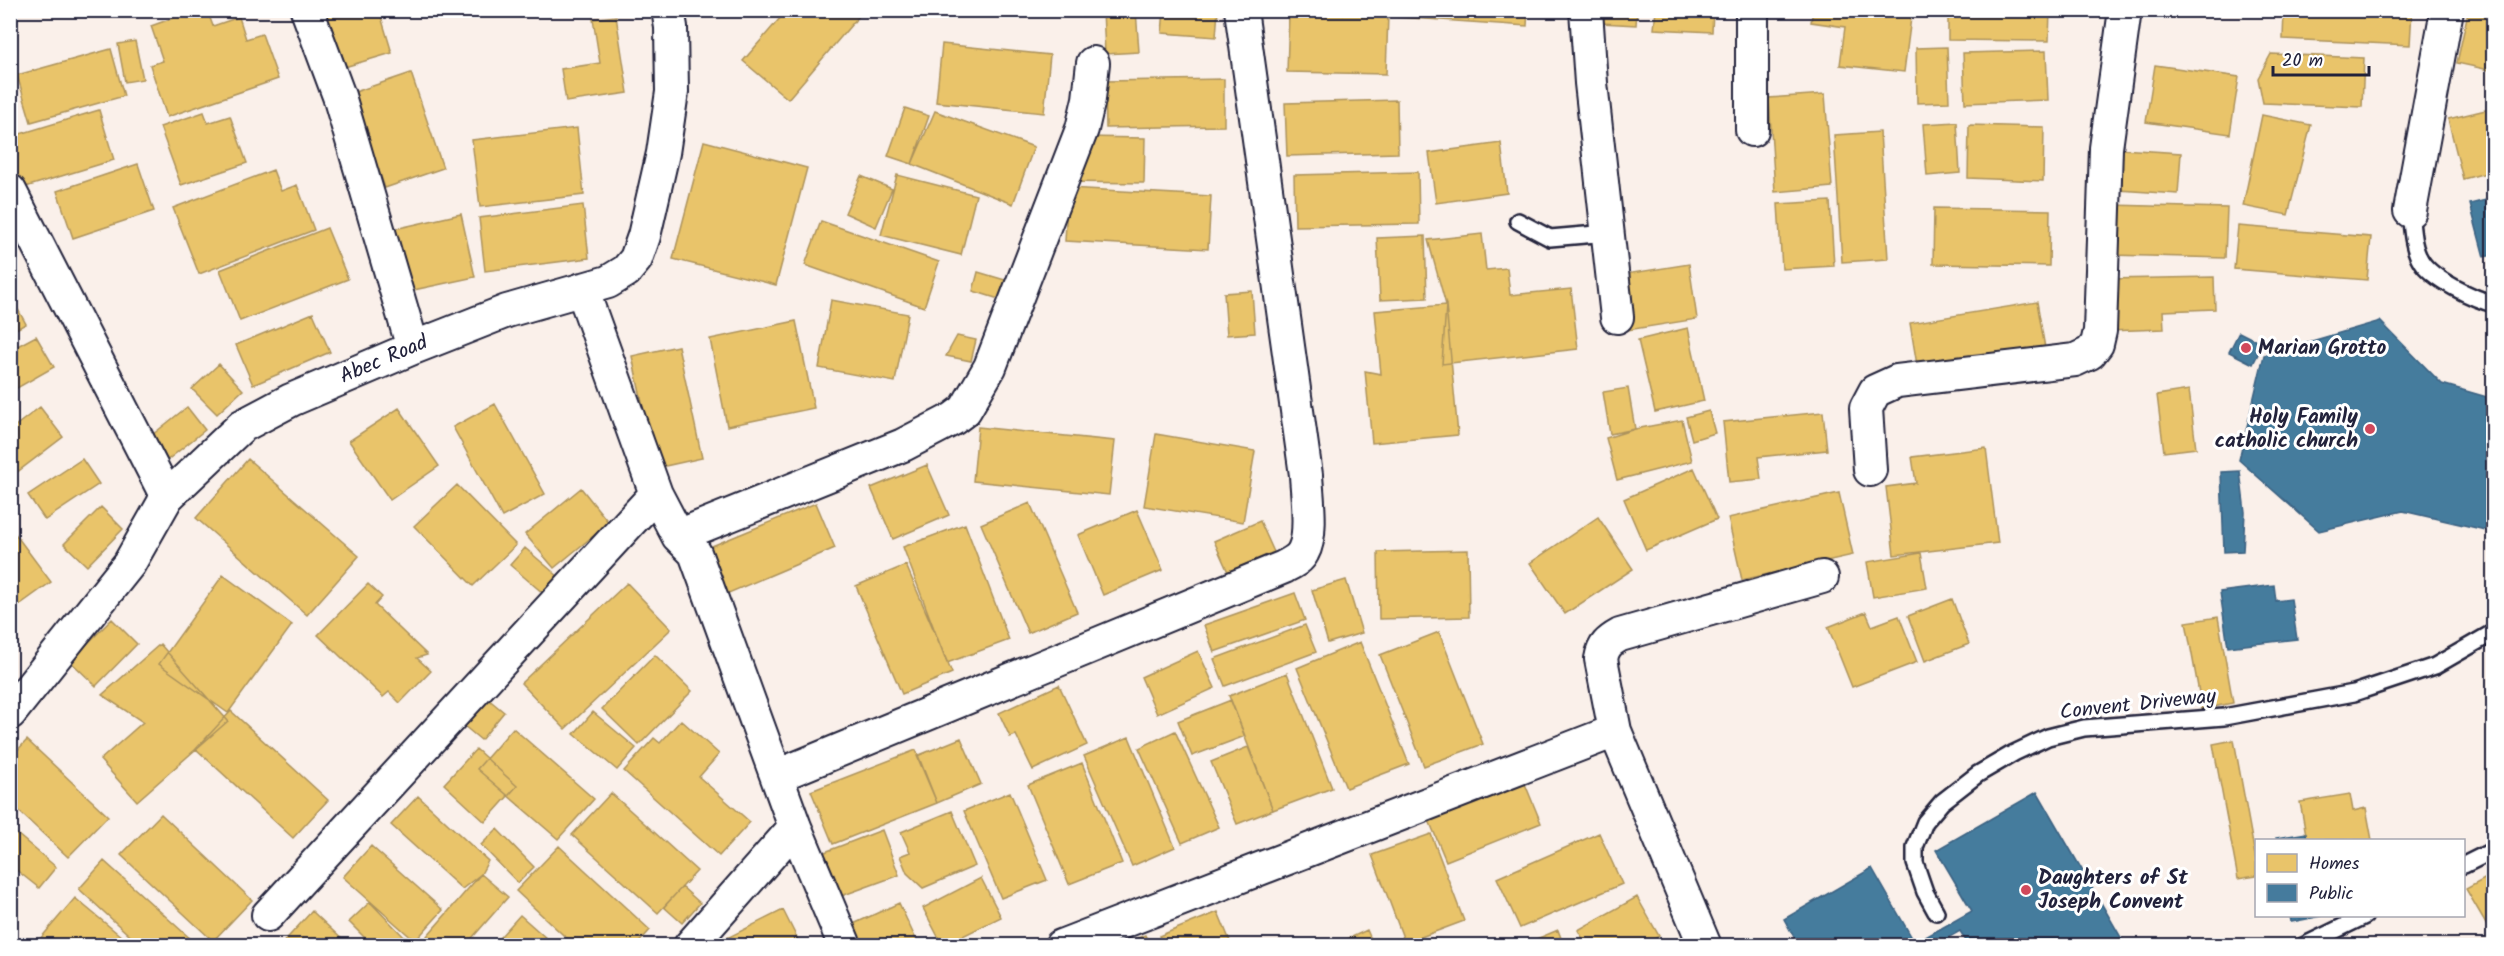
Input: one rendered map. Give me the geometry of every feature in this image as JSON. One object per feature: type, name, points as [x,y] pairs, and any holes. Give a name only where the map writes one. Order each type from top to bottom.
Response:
[{"type":"street","points":[[307,10],[339,96],[413,348]]},
{"type":"street","name":"Abec Road","points":[[10,713],[21,682],[129,564],[167,497],[242,426],[291,400],[413,348],[507,311],[608,282],[626,271],[636,259],[644,236],[663,153],[672,92],[671,27],[668,10]]},
{"type":"street","points":[[777,776],[1284,567],[1297,560],[1304,552],[1307,537],[1306,475],[1241,10]]},
{"type":"street","points":[[1586,10],[1591,83],[1617,317]]},
{"type":"street","points":[[1752,10],[1752,130]]},
{"type":"street","points":[[1870,470],[1866,408],[1875,391],[1897,381],[2075,360],[2090,353],[2097,344],[2101,311],[2106,148],[2126,10]]},
{"type":"street","points":[[2410,211],[2447,10]]},
{"type":"street","points":[[678,536],[903,445],[953,419],[965,410],[990,367],[1082,129],[1089,99],[1093,63]]},
{"type":"street","points":[[10,191],[167,497]]},
{"type":"street","points":[[582,289],[656,494],[678,536],[695,553],[795,827],[845,945]]},
{"type":"street","points":[[268,915],[656,494]]},
{"type":"street","points":[[1705,945],[1615,731],[1601,659],[1604,648],[1620,635],[1822,577]]},
{"type":"street","points":[[1061,945],[1615,731]]},
{"type":"street","points":[[690,945],[795,827]]},
{"type":"lane","points":[[2410,211],[2413,238],[2421,261],[2437,276],[2482,301],[2493,304]]},
{"type":"lane","points":[[1518,221],[1550,238],[1608,233]]},
{"type":"lane","name":"Convent Driveway","points":[[1936,912],[1925,892],[1915,863],[1915,847],[1925,822],[1942,802],[1978,774],[2048,737],[2084,728],[2224,717],[2354,693],[2435,666],[2493,632]]},
{"type":"lane","points":[[2465,864],[2493,850]]},
{"type":"lane","points":[[2303,945],[2361,917]]},
{"type":"building: Homes","points":[[195,10],[207,10],[213,26],[239,17],[246,39],[262,34],[278,79],[167,117],[150,65],[163,61],[151,26]]},
{"type":"building: Homes","points":[[323,10],[379,10],[392,53],[341,68]]},
{"type":"building: Homes","points":[[787,10],[864,10],[788,99],[743,61]]},
{"type":"building: Homes","points":[[1103,10],[1136,10],[1139,52],[1105,54]]},
{"type":"building: Homes","points":[[1164,10],[1218,10],[1216,37],[1162,33]]},
{"type":"building: Homes","points":[[1398,10],[1528,10],[1527,26],[1398,17]]},
{"type":"building: Homes","points":[[1583,10],[1637,10],[1636,25],[1583,22]]},
{"type":"building: Homes","points":[[1656,10],[1713,10],[1712,32],[1654,29]]},
{"type":"building: Homes","points":[[1766,10],[1800,10],[1800,12],[1767,16]]},
{"type":"building: Homes","points":[[1813,10],[1912,10],[1904,72],[1840,65],[1845,27],[1811,22]]},
{"type":"building: Homes","points":[[1948,10],[2050,10],[2049,41],[1948,40]]},
{"type":"building: Homes","points":[[2284,10],[2412,10],[2410,45],[2283,39]]},
{"type":"building: Homes","points":[[2468,12],[2494,18],[2494,71],[2457,63]]},
{"type":"building: Homes","points":[[1289,13],[1388,15],[1386,74],[1287,72]]},
{"type":"building: Homes","points":[[616,16],[628,93],[566,102],[561,69],[600,63],[593,19]]},
{"type":"building: Homes","points":[[135,41],[143,79],[125,82],[118,44]]},
{"type":"building: Homes","points":[[942,44],[1050,55],[1044,113],[936,102]]},
{"type":"building: Homes","points":[[1947,47],[1949,102],[1917,103],[1916,48]]},
{"type":"building: Homes","points":[[111,49],[124,96],[31,122],[17,75]]},
{"type":"building: Homes","points":[[2046,51],[2048,100],[1965,103],[1963,53]]},
{"type":"building: Homes","points":[[2271,54],[2364,58],[2362,107],[2263,103],[2258,78]]},
{"type":"building: Homes","points":[[2155,65],[2239,77],[2230,134],[2146,122]]},
{"type":"building: Homes","points":[[411,73],[443,168],[385,188],[352,93]]},
{"type":"building: Homes","points":[[1224,79],[1224,126],[1106,128],[1105,81]]},
{"type":"building: Homes","points":[[1825,94],[1832,187],[1775,192],[1769,98]]},
{"type":"building: Homes","points":[[1397,100],[1398,153],[1287,156],[1285,103]]},
{"type":"building: Homes","points":[[905,108],[929,116],[912,164],[888,156]]},
{"type":"building: Homes","points":[[2494,108],[2494,171],[2463,179],[2448,119]]},
{"type":"building: Homes","points":[[99,110],[114,160],[19,189],[10,161],[10,137]]},
{"type":"building: Homes","points":[[935,111],[1034,147],[1013,204],[912,164]]},
{"type":"building: Homes","points":[[204,112],[208,123],[230,116],[247,163],[181,185],[160,127]]},
{"type":"building: Homes","points":[[2262,115],[2311,125],[2288,215],[2243,206]]},
{"type":"building: Homes","points":[[1957,122],[1960,173],[1927,176],[1923,124]]},
{"type":"building: Homes","points":[[1969,125],[2044,127],[2043,181],[1968,178]]},
{"type":"building: Homes","points":[[577,128],[584,195],[480,207],[472,140]]},
{"type":"building: Homes","points":[[1880,132],[1888,259],[1842,262],[1834,135]]},
{"type":"building: Homes","points":[[1085,137],[1145,138],[1144,183],[1062,182]]},
{"type":"building: Homes","points":[[704,141],[807,168],[776,285],[673,259]]},
{"type":"building: Homes","points":[[1501,143],[1507,193],[1436,203],[1429,153]]},
{"type":"building: Homes","points":[[2106,148],[2181,153],[2178,194],[2103,189]]},
{"type":"building: Homes","points":[[138,164],[154,211],[73,238],[57,191]]},
{"type":"building: Homes","points":[[273,170],[281,191],[297,185],[314,230],[199,274],[173,208]]},
{"type":"building: Homes","points":[[1418,172],[1419,224],[1295,226],[1294,175]]},
{"type":"building: Homes","points":[[897,175],[976,195],[961,255],[881,235]]},
{"type":"building: Homes","points":[[861,176],[892,189],[876,227],[845,213]]},
{"type":"building: Homes","points":[[1068,188],[1211,196],[1208,249],[1065,241]]},
{"type":"building: Homes","points":[[1830,201],[1834,266],[1782,269],[1778,204]]},
{"type":"building: Homes","points":[[583,205],[589,258],[485,271],[479,218]]},
{"type":"building: Homes","points":[[2111,205],[2227,208],[2225,258],[2110,255]]},
{"type":"building: Homes","points":[[1934,208],[2050,210],[2049,266],[1933,264]]},
{"type":"building: Homes","points":[[461,214],[475,277],[404,292],[390,230]]},
{"type":"building: Homes","points":[[821,221],[939,262],[924,307],[805,265]]},
{"type":"building: Homes","points":[[2238,226],[2371,237],[2367,280],[2234,269]]},
{"type":"building: Homes","points":[[327,228],[348,279],[240,321],[220,270]]},
{"type":"building: Homes","points":[[1482,234],[1486,270],[1507,268],[1510,295],[1571,289],[1578,349],[1442,364],[1446,305],[1428,240]]},
{"type":"building: Homes","points":[[1425,236],[1427,298],[1380,300],[1377,238]]},
{"type":"building: Homes","points":[[1689,264],[1697,319],[1628,330],[1619,275]]},
{"type":"building: Homes","points":[[978,272],[1005,280],[999,299],[973,291]]},
{"type":"building: Homes","points":[[2214,277],[2215,309],[2163,311],[2164,329],[2108,331],[2107,279]]},
{"type":"building: Homes","points":[[1252,291],[1255,333],[1227,335],[1224,293]]},
{"type":"building: Homes","points":[[10,295],[26,324],[10,332]]},
{"type":"building: Homes","points":[[831,300],[908,314],[895,382],[819,368]]},
{"type":"building: Homes","points":[[2037,302],[2045,348],[1918,371],[1910,323]]},
{"type":"building: Homes","points":[[1446,305],[1458,435],[1372,443],[1365,371],[1381,374],[1375,311]]},
{"type":"building: Homes","points":[[313,313],[330,352],[253,385],[236,345]]},
{"type":"building: Homes","points":[[796,321],[814,408],[727,426],[710,339]]},
{"type":"building: Homes","points":[[1688,328],[1704,401],[1655,412],[1638,340]]},
{"type":"building: Homes","points":[[36,336],[54,367],[10,392],[10,350]]},
{"type":"building: Homes","points":[[957,336],[976,340],[971,361],[946,356]]},
{"type":"building: Homes","points":[[678,346],[702,458],[656,468],[632,356]]},
{"type":"building: Homes","points":[[219,364],[243,390],[217,414],[192,389]]},
{"type":"building: Homes","points":[[1628,388],[1635,429],[1610,434],[1603,392]]},
{"type":"building: Homes","points":[[2189,390],[2196,448],[2164,452],[2157,395]]},
{"type":"building: Homes","points":[[495,404],[545,494],[502,517],[453,427]]},
{"type":"building: Homes","points":[[40,407],[63,437],[12,476],[10,430]]},
{"type":"building: Homes","points":[[187,407],[205,430],[165,462],[147,439]]},
{"type":"building: Homes","points":[[399,408],[439,466],[390,500],[349,441]]},
{"type":"building: Homes","points":[[1709,411],[1715,433],[1692,440],[1686,417]]},
{"type":"building: Homes","points":[[1823,412],[1827,450],[1758,457],[1761,479],[1729,482],[1723,422]]},
{"type":"building: Homes","points":[[1682,420],[1692,461],[1617,480],[1606,438],[1635,429]]},
{"type":"building: Homes","points":[[978,427],[1115,441],[1109,495],[973,481]]},
{"type":"building: Homes","points":[[1156,434],[1255,451],[1243,522],[1144,506]]},
{"type":"building: Homes","points":[[1986,448],[1998,543],[1894,555],[1886,487],[1916,483],[1912,457]]},
{"type":"building: Homes","points":[[82,459],[99,484],[45,520],[28,495]]},
{"type":"building: Homes","points":[[248,459],[359,556],[307,615],[196,518]]},
{"type":"building: Homes","points":[[927,465],[949,515],[893,539],[871,488]]},
{"type":"building: Homes","points":[[1694,468],[1717,519],[1646,550],[1624,499]]},
{"type":"building: Homes","points":[[457,485],[516,545],[473,586],[414,526]]},
{"type":"building: Homes","points":[[581,488],[609,523],[554,568],[525,534]]},
{"type":"building: Homes","points":[[1839,493],[1853,555],[1742,580],[1728,518]]},
{"type":"building: Homes","points":[[816,503],[835,548],[712,600],[695,553]]},
{"type":"building: Homes","points":[[1030,503],[1077,612],[1028,633],[981,524]]},
{"type":"building: Homes","points":[[101,507],[123,529],[87,566],[64,544]]},
{"type":"building: Homes","points":[[1137,510],[1163,570],[1103,595],[1078,535]]},
{"type":"building: Homes","points":[[1598,517],[1633,569],[1565,614],[1530,563]]},
{"type":"building: Homes","points":[[1260,521],[1274,552],[1228,572],[1214,541]]},
{"type":"building: Homes","points":[[965,524],[1009,640],[947,663],[903,547]]},
{"type":"building: Homes","points":[[10,527],[51,582],[15,608],[10,602]]},
{"type":"building: Homes","points":[[525,548],[559,577],[544,594],[510,565]]},
{"type":"building: Homes","points":[[1468,550],[1469,617],[1379,619],[1378,552]]},
{"type":"building: Homes","points":[[1921,553],[1927,588],[1873,597],[1867,562]]},
{"type":"building: Homes","points":[[906,565],[952,673],[902,694],[856,586]]},
{"type":"building: Homes","points":[[223,575],[292,625],[228,713],[159,664]]},
{"type":"building: Homes","points":[[1346,580],[1362,633],[1328,643],[1312,590]]},
{"type":"building: Homes","points":[[627,583],[671,629],[565,729],[521,683]]},
{"type":"building: Homes","points":[[368,584],[382,597],[375,605],[427,655],[417,658],[431,671],[400,703],[389,692],[383,697],[318,635]]},
{"type":"building: Homes","points":[[1295,593],[1305,620],[1214,652],[1204,625]]},
{"type":"building: Homes","points":[[1952,599],[1969,644],[1925,661],[1908,616]]},
{"type":"building: Homes","points":[[1866,612],[1872,626],[1899,616],[1917,662],[1852,687],[1828,627]]},
{"type":"building: Homes","points":[[2218,617],[2233,703],[2202,709],[2186,622]]},
{"type":"building: Homes","points":[[112,619],[137,644],[96,686],[70,661]]},
{"type":"building: Homes","points":[[1305,625],[1316,652],[1225,686],[1214,659]]},
{"type":"building: Homes","points":[[1439,632],[1483,744],[1424,766],[1380,655]]},
{"type":"building: Homes","points":[[1360,642],[1409,764],[1346,788],[1297,668]]},
{"type":"building: Homes","points":[[160,644],[228,721],[137,801],[100,760],[143,722],[102,695]]},
{"type":"building: Homes","points":[[1198,651],[1215,688],[1157,714],[1141,677]]},
{"type":"building: Homes","points":[[655,655],[692,691],[639,745],[602,709]]},
{"type":"building: Homes","points":[[1287,673],[1332,788],[1273,810],[1229,696]]},
{"type":"building: Homes","points":[[1059,685],[1087,745],[1033,770],[1016,735],[1010,737],[999,713]]},
{"type":"building: Homes","points":[[487,698],[504,712],[481,740],[463,725]]},
{"type":"building: Homes","points":[[1231,700],[1245,736],[1192,756],[1178,721]]},
{"type":"building: Homes","points":[[231,711],[328,800],[293,838],[196,749]]},
{"type":"building: Homes","points":[[593,712],[636,748],[617,770],[574,734]]},
{"type":"building: Homes","points":[[681,720],[719,754],[699,777],[750,822],[719,856],[624,771],[654,738],[660,743]]},
{"type":"building: Homes","points":[[513,728],[594,799],[558,839],[477,769]]},
{"type":"building: Homes","points":[[1175,731],[1219,827],[1182,843],[1139,748]]},
{"type":"building: Homes","points":[[1129,737],[1175,847],[1132,866],[1084,756]]},
{"type":"building: Homes","points":[[961,738],[981,784],[937,803],[917,756]]},
{"type":"building: Homes","points":[[27,740],[108,816],[68,857],[10,803],[10,758]]},
{"type":"building: Homes","points":[[2234,740],[2255,856],[2255,876],[2238,879],[2213,744]]},
{"type":"building: Homes","points":[[1248,747],[1273,810],[1237,824],[1211,762]]},
{"type":"building: Homes","points":[[476,749],[517,786],[485,822],[444,784]]},
{"type":"building: Homes","points":[[916,750],[937,803],[833,844],[811,791]]},
{"type":"building: Homes","points":[[1082,763],[1122,863],[1069,884],[1028,785]]},
{"type":"building: Homes","points":[[1523,779],[1541,823],[1446,861],[1428,818]]},
{"type":"building: Homes","points":[[1010,792],[1047,880],[1001,898],[964,811]]},
{"type":"building: Homes","points":[[611,793],[697,871],[658,913],[572,835]]},
{"type":"building: Homes","points":[[2350,794],[2353,811],[2366,808],[2372,839],[2307,839],[2300,802]]},
{"type":"building: Homes","points":[[418,796],[488,861],[481,874],[462,889],[391,825]]},
{"type":"building: Homes","points":[[952,811],[975,866],[923,888],[907,873],[900,856],[910,852],[901,832]]},
{"type":"building: Homes","points":[[161,814],[252,900],[213,941],[121,855]]},
{"type":"building: Homes","points":[[497,829],[534,867],[518,883],[481,845]]},
{"type":"building: Homes","points":[[882,830],[899,875],[833,899],[817,855]]},
{"type":"building: Homes","points":[[1599,833],[1622,884],[1520,928],[1497,878]]},
{"type":"building: Homes","points":[[17,834],[56,867],[39,888],[10,865],[10,842]]},
{"type":"building: Homes","points":[[1431,834],[1464,921],[1405,943],[1372,855]]},
{"type":"building: Homes","points":[[371,846],[443,910],[415,941],[343,877]]},
{"type":"building: Homes","points":[[559,846],[650,930],[636,946],[575,946],[516,891]]},
{"type":"building: Homes","points":[[104,861],[193,941],[188,946],[141,946],[79,889]]},
{"type":"building: Homes","points":[[481,874],[508,897],[465,946],[438,946],[427,936]]},
{"type":"building: Homes","points":[[2488,877],[2494,886],[2494,937],[2466,889]]},
{"type":"building: Homes","points":[[981,878],[1001,917],[943,946],[923,908]]},
{"type":"building: Homes","points":[[682,887],[700,903],[682,923],[664,907]]},
{"type":"building: Homes","points":[[1637,897],[1659,936],[1643,946],[1587,946],[1578,930]]},
{"type":"building: Homes","points":[[75,898],[122,937],[114,946],[34,946]]},
{"type":"building: Homes","points":[[370,902],[413,946],[373,946],[349,922]]},
{"type":"building: Homes","points":[[899,903],[919,946],[855,946],[847,927]]},
{"type":"building: Homes","points":[[783,910],[801,946],[721,946],[719,942]]},
{"type":"building: Homes","points":[[312,911],[349,946],[280,946]]},
{"type":"building: Homes","points":[[1218,912],[1232,946],[1163,946],[1159,936]]},
{"type":"building: Homes","points":[[520,915],[555,946],[492,946]]},
{"type":"building: Homes","points":[[1367,930],[1374,946],[1340,946],[1339,943]]},
{"type":"building: Homes","points":[[1558,930],[1564,946],[1520,946]]},
{"type":"building: Homes","points":[[1145,935],[1150,946],[1120,946]]},
{"type":"building: Public","points":[[2494,198],[2494,255],[2484,257],[2470,204]]},
{"type":"building: Public","name":"Holy Family catholic church","points":[[2380,321],[2442,384],[2494,399],[2494,532],[2403,511],[2319,531],[2239,460],[2264,355]]},
{"type":"building: Public","name":"Marian Grotto","points":[[2239,332],[2263,344],[2253,364],[2229,352]]},
{"type":"building: Public","points":[[2240,471],[2245,512],[2243,551],[2224,552],[2221,472]]},
{"type":"building: Public","points":[[2274,585],[2276,601],[2291,599],[2297,639],[2228,647],[2220,592]]},
{"type":"building: Public","name":"Daughters of St Joseph Convent","points":[[2037,792],[2126,946],[1969,946],[1960,931],[1937,944],[1938,946],[1799,946],[1784,919],[1872,868],[1915,943],[1972,911],[1936,850]]},
{"type":"building: Public","points":[[2306,833],[2307,839],[2276,839]]},
{"type":"building: Public","points":[[2290,917],[2317,917],[2291,922]]},
{"type":"place","name":"Marian Grotto","points":[[2246,348]]},
{"type":"place","name":"Holy Family catholic church","points":[[2370,429]]},
{"type":"place","name":"Daughters of St Joseph Convent","points":[[2026,890]]}]
